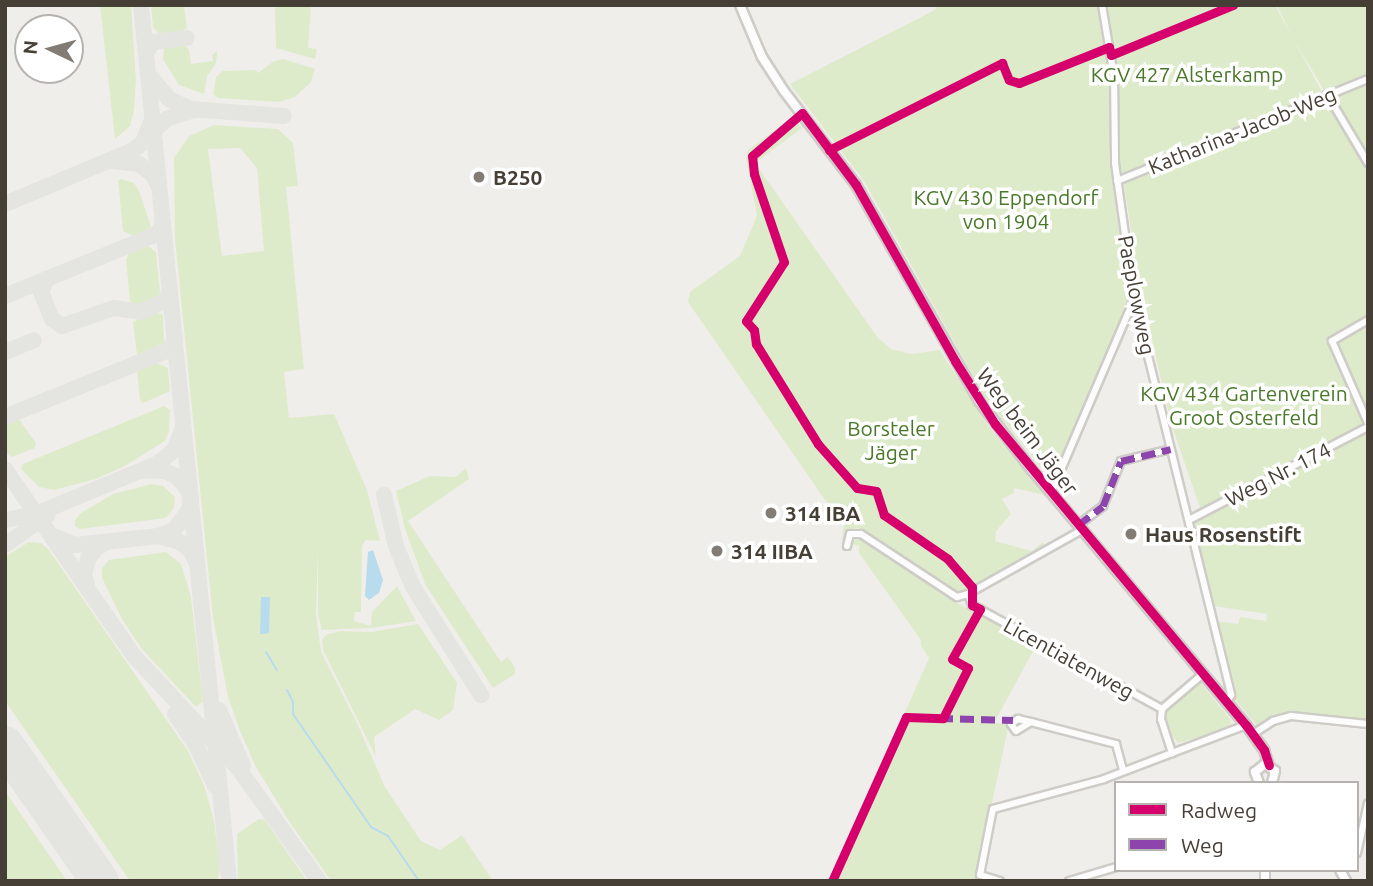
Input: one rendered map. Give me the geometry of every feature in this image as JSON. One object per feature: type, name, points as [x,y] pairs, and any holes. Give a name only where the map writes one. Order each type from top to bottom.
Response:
[{"type":"street","name":"Weg beim Jäger","points":[[740,5],[762,57],[784,91],[856,185],[979,401],[1051,493],[1246,725],[1261,746],[1265,765],[1274,779]]},
{"type":"street","name":"Paeplowweg","points":[[1102,5],[1115,84],[1117,181],[1134,299],[1231,695],[1227,702]]},
{"type":"street","name":"Katharina-Jacob-Weg","points":[[1117,181],[1368,79]]},
{"type":"street","points":[[1326,94],[1368,163]]},
{"type":"street","points":[[1051,493],[1134,299]]},
{"type":"street","name":"Weg Nr. 174","points":[[1189,520],[1368,425],[1332,341],[1368,320]]},
{"type":"street","points":[[968,594],[1080,528],[1103,506],[1121,461],[1171,449]]},
{"type":"street","name":"Licentiatenweg","points":[[846,546],[850,534],[861,534],[957,597],[968,594],[972,605],[1162,709]]},
{"type":"street","points":[[1172,753],[1161,719],[1162,709],[1203,674]]},
{"type":"street","points":[[1253,734],[1273,721],[1291,716],[1368,724]]},
{"type":"street","points":[[1031,722],[1116,744],[1123,770]]},
{"type":"street","points":[[1000,881],[980,875],[993,809],[1104,779],[1246,725]]},
{"type":"street","points":[[1258,781],[1255,772],[1265,765]]},
{"type":"street","points":[[1359,844],[1368,803]]},
{"type":"street","points":[[1069,881],[1114,868]]},
{"type":"green space","points":[[100,5],[131,5],[136,80],[134,110],[130,126],[115,139]]},
{"type":"green space","points":[[151,5],[184,5],[187,28],[180,32],[158,33],[153,27]]},
{"type":"green space","points":[[275,5],[311,5],[308,48],[317,49],[315,59],[276,48]]},
{"type":"green space","name":"KGV 430 Eppendorf von 1904","points":[[937,5],[1098,5],[1112,75],[1112,163],[1131,298],[1053,483],[985,397],[864,181],[790,84],[935,10]]},
{"type":"green space","name":"KGV 427 Alsterkamp","points":[[1104,5],[1275,5],[1322,92],[1122,175],[1119,163],[1117,75]]},
{"type":"green space","points":[[1277,5],[1368,5],[1368,163],[1292,37]]},
{"type":"green space","points":[[184,44],[189,50],[191,64],[213,61],[212,55],[217,51],[216,63],[207,76],[204,94],[179,85],[163,59],[164,48]]},
{"type":"green space","points":[[283,59],[315,69],[311,82],[295,97],[279,102],[218,98],[213,94],[216,77],[223,71],[256,70],[258,73],[274,61]]},
{"type":"green space","name":"KGV 434 Gartenverein Groot Osterfeld","points":[[1327,99],[1368,168],[1368,315],[1328,339],[1365,425],[1201,511],[1171,423],[1139,282],[1124,184]]},
{"type":"green space","name":"Borsteler Jäger","points":[[793,117],[802,128],[755,163],[878,338],[891,349],[912,354],[940,350],[989,427],[1044,495],[1014,488],[1014,493],[1002,499],[1011,514],[996,531],[995,541],[1032,551],[1043,542],[1045,547],[959,596],[928,578],[921,569],[858,528],[848,530],[842,541],[845,516],[825,500],[688,302],[690,292],[740,256],[757,216],[746,158],[748,150]]},
{"type":"green space","points":[[214,125],[278,129],[293,143],[298,186],[286,187],[304,369],[284,372],[289,418],[334,414],[367,490],[380,541],[366,540],[362,546],[361,612],[355,612],[354,621],[371,626],[372,612],[397,586],[416,621],[371,628],[322,630],[318,615],[318,549],[316,614],[321,652],[357,723],[385,787],[421,841],[440,850],[462,835],[493,881],[331,881],[287,818],[256,767],[240,731],[228,697],[213,618],[175,239],[174,158],[189,136]],"holes":[[[240,148],[257,168],[264,251],[222,256],[208,149]]]},
{"type":"green space","points":[[118,180],[134,183],[139,191],[151,227],[134,236],[123,231]]},
{"type":"green space","points":[[148,246],[156,252],[160,293],[157,300],[137,308],[130,301],[126,260],[129,253]]},
{"type":"green space","points":[[154,311],[163,315],[164,343],[137,355],[133,322]]},
{"type":"green space","points":[[1368,323],[1368,418],[1335,342]]},
{"type":"green space","points":[[157,363],[168,368],[170,391],[143,403],[140,400],[137,372],[140,367]]},
{"type":"green space","points":[[164,406],[170,410],[169,431],[165,441],[123,467],[96,479],[54,490],[39,487],[21,469],[23,464]]},
{"type":"green space","points":[[18,418],[36,443],[35,448],[12,457],[5,452],[5,424]]},
{"type":"green space","points":[[1368,430],[1368,719],[1365,722],[1291,714],[1271,719],[1259,728],[1233,697],[1232,690],[1236,689],[1215,621],[1238,624],[1240,617],[1266,621],[1267,614],[1214,606],[1193,521]]},
{"type":"green space","points":[[466,468],[469,479],[408,521],[501,662],[508,657],[515,668],[515,674],[493,688],[425,584],[405,529],[396,491],[430,476],[456,477]]},
{"type":"green space","points":[[152,484],[163,486],[175,497],[174,508],[166,518],[80,529],[75,526],[75,520],[81,513],[113,494]]},
{"type":"green space","points":[[858,535],[957,603],[1037,644],[994,723],[1009,724],[975,881],[830,881],[929,658],[921,646],[921,640],[859,553],[859,546],[852,544]]},
{"type":"green space","points":[[29,542],[41,543],[49,550],[188,751],[204,785],[214,821],[220,867],[218,881],[130,881],[5,701],[5,557]]},
{"type":"green space","points":[[166,552],[181,564],[191,597],[203,701],[196,707],[141,648],[122,619],[102,578],[102,568],[109,560]]},
{"type":"green space","points":[[418,624],[457,683],[453,710],[439,720],[415,709],[374,737],[376,757],[323,650],[322,640],[326,635],[339,631],[371,632]]},
{"type":"green space","points":[[1199,681],[1231,720],[1229,729],[1178,743],[1167,729],[1165,710]]},
{"type":"green space","points":[[5,791],[67,881],[5,881]]},
{"type":"green space","points":[[259,819],[265,820],[307,881],[238,881],[237,834]]},
{"type":"water","points":[[373,550],[383,580],[379,593],[369,600],[365,596],[368,552]]},
{"type":"water","points":[[261,597],[270,597],[269,633],[265,634],[260,634]]},
{"type":"waterway","points":[[266,652],[277,670]]},
{"type":"waterway","points":[[287,690],[293,702],[293,714],[371,827],[388,836],[419,881]]},
{"type":"taxiway","points":[[141,5],[229,881]]},
{"type":"taxiway","points":[[146,53],[153,42],[187,38]]},
{"type":"taxiway","points":[[149,75],[169,99],[190,109],[284,116]]},
{"type":"taxiway","points":[[148,135],[168,118],[195,110]]},
{"type":"taxiway","points":[[5,204],[132,151],[143,142],[151,122]]},
{"type":"taxiway","points":[[114,161],[139,164],[153,175],[158,185]]},
{"type":"taxiway","points":[[5,296],[152,236],[160,231],[163,222]]},
{"type":"taxiway","points":[[47,279],[41,292],[52,319],[62,326],[114,308],[141,312],[165,301],[170,291]]},
{"type":"taxiway","points":[[5,417],[169,350],[175,338]]},
{"type":"taxiway","points":[[5,352],[34,340]]},
{"type":"taxiway","points":[[5,520],[36,514],[157,464],[174,450],[183,429]]},
{"type":"taxiway","points":[[5,469],[134,656],[238,768],[319,881]]},
{"type":"taxiway","points":[[53,536],[75,545],[159,536],[174,530],[189,510],[191,498],[186,487],[176,476],[165,471],[142,470]]},
{"type":"taxiway","points":[[384,495],[396,546],[413,587],[481,695]]},
{"type":"taxiway","points":[[5,545],[48,515]]},
{"type":"taxiway","points":[[159,536],[180,542],[190,550],[197,563]]},
{"type":"taxiway","points":[[87,585],[84,574],[88,559],[96,548],[105,543]]},
{"type":"taxiway","points":[[219,710],[243,766]]},
{"type":"taxiway","points":[[175,714],[197,747],[215,786]]},
{"type":"runway","points":[[5,745],[100,881]]},
{"type":"marked path","points":[[1078,525],[1103,506],[1121,461],[1171,449]]},
{"type":"marked path","points":[[939,718],[1013,720]]},
{"type":"cycle path","points":[[829,150],[1002,63],[1009,80],[1019,83],[1109,47],[1111,55],[1233,5]]},
{"type":"cycle path","points":[[832,881],[906,717],[943,718],[968,668],[952,659],[980,609],[972,605],[972,587],[948,559],[884,515],[876,491],[857,488],[818,444],[756,344],[754,330],[746,321],[784,262],[754,174],[752,156],[802,113],[856,185],[955,361],[995,424],[1246,725],[1264,750],[1269,765]]},
{"type":"place","name":"B250","points":[[479,177]]},
{"type":"place","name":"314 IBA","points":[[771,513]]},
{"type":"place","name":"Haus Rosenstift","points":[[1131,534]]},
{"type":"place","name":"314 IIBA","points":[[717,551]]}]
